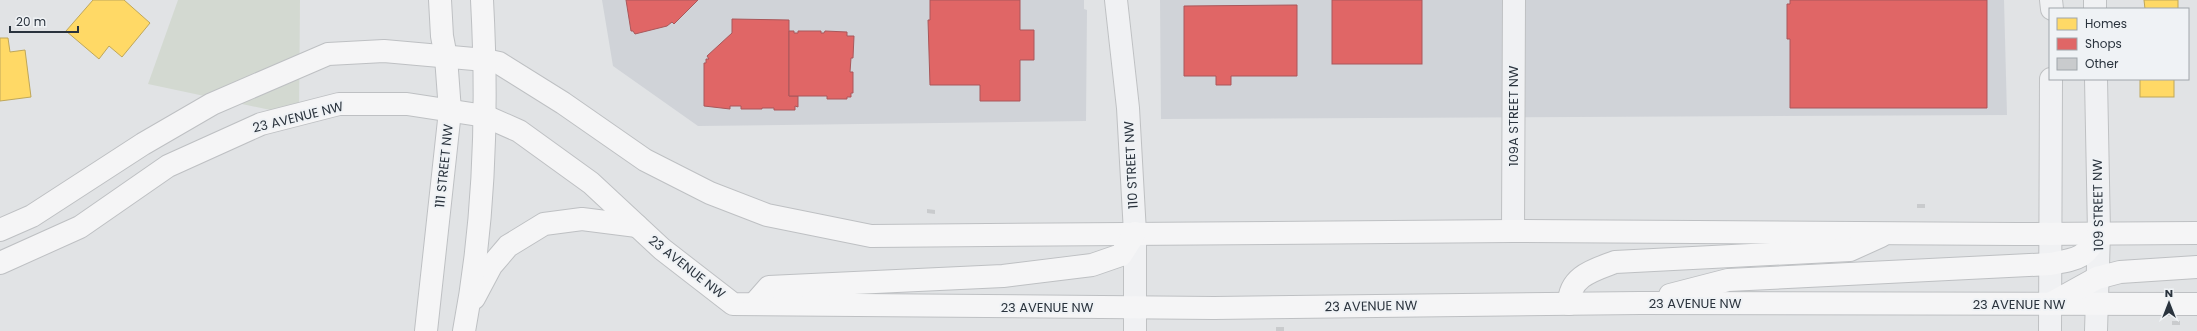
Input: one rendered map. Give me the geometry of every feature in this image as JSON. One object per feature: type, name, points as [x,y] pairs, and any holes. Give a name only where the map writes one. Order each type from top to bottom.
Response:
[{"type":"main road","name":"111 STREET NW","points":[[426,331],[450,111],[446,57],[442,36],[440,0]]},
{"type":"main road","points":[[464,331],[477,243],[485,116],[485,60],[482,0]]},
{"type":"main road","points":[[0,230],[32,216],[143,144],[212,104],[328,54],[384,51],[485,60],[499,63],[562,103],[645,160],[710,194],[767,215],[871,236],[1513,231],[2051,234],[2197,233]]},
{"type":"main road","name":"23 AVENUE NW","points":[[0,263],[80,227],[168,166],[261,124],[339,104],[407,104],[485,116],[519,131],[591,183],[662,249],[734,304],[1135,307],[1640,303],[2197,304]]},
{"type":"main road","points":[[468,309],[492,266],[508,246],[544,224],[582,219],[637,226]]},
{"type":"main road","points":[[754,304],[769,287],[1003,276],[1101,264],[1121,256],[1135,233]]},
{"type":"main road","points":[[1569,304],[1569,294],[1584,274],[1616,262],[1850,250],[1888,233]]},
{"type":"main road","points":[[1640,303],[1728,280],[2050,264],[2072,260],[2084,255],[2100,233]]},
{"type":"main road","points":[[2050,304],[2097,278],[2120,272],[2197,267]]},
{"type":"street","name":"110 STREET NW","points":[[1116,0],[1124,62],[1135,233],[1135,331]]},
{"type":"street","name":"109A STREET NW","points":[[1513,231],[1514,0]]},
{"type":"street","points":[[2050,331],[2051,80]]},
{"type":"street","name":"109 STREET NW","points":[[2096,80],[2100,233],[2096,331]]},
{"type":"shaded area","points":[[178,0],[300,0],[299,116],[148,84]]},
{"type":"shaded area","points":[[602,0],[1084,0],[1084,9],[1087,10],[1086,121],[698,126],[613,66]]},
{"type":"shaded area","points":[[1160,0],[2004,0],[2007,115],[1161,119]]},
{"type":"building: Homes","points":[[93,0],[124,0],[150,23],[122,57],[109,46],[99,59],[66,31]]},
{"type":"building: Homes","points":[[2144,0],[2178,0],[2178,8],[2145,8]]},
{"type":"building: Homes","points":[[0,38],[8,38],[10,52],[25,50],[31,97],[0,101]]},
{"type":"building: Homes","points":[[2140,80],[2174,80],[2174,97],[2140,97]]},
{"type":"building: Shops","points":[[626,0],[698,0],[674,24],[672,22],[667,26],[635,34],[631,31]]},
{"type":"building: Shops","points":[[930,0],[1020,0],[1020,30],[1034,30],[1034,60],[1020,60],[1020,101],[980,101],[980,85],[930,85],[928,20],[930,20]]},
{"type":"building: Shops","points":[[1332,0],[1422,0],[1422,64],[1332,64]]},
{"type":"building: Shops","points":[[1790,0],[1987,0],[1987,108],[1790,108],[1790,39],[1787,39],[1787,4],[1790,4]]},
{"type":"building: Shops","points":[[1297,5],[1297,76],[1231,76],[1231,85],[1216,85],[1216,76],[1184,76],[1184,6]]},
{"type":"building: Shops","points":[[732,19],[789,20],[789,96],[798,96],[798,107],[795,106],[795,110],[774,110],[774,108],[741,109],[741,106],[730,106],[730,109],[704,106],[704,63],[706,63],[706,59],[709,59],[707,56],[732,33]]},
{"type":"building: Shops","points":[[789,31],[794,31],[794,33],[798,33],[798,31],[821,31],[821,33],[824,33],[825,31],[847,32],[847,36],[854,36],[853,58],[851,58],[850,72],[853,72],[853,93],[851,93],[851,97],[847,97],[847,99],[827,99],[827,96],[789,96]]},
{"type":"building: Other","points":[[1917,204],[1925,204],[1925,208],[1917,208]]},
{"type":"building: Other","points":[[927,209],[935,210],[935,214],[927,213]]},
{"type":"building: Other","points":[[2172,321],[2180,321],[2180,325],[2172,325]]},
{"type":"building: Other","points":[[1276,327],[1284,327],[1284,331],[1276,331]]}]
